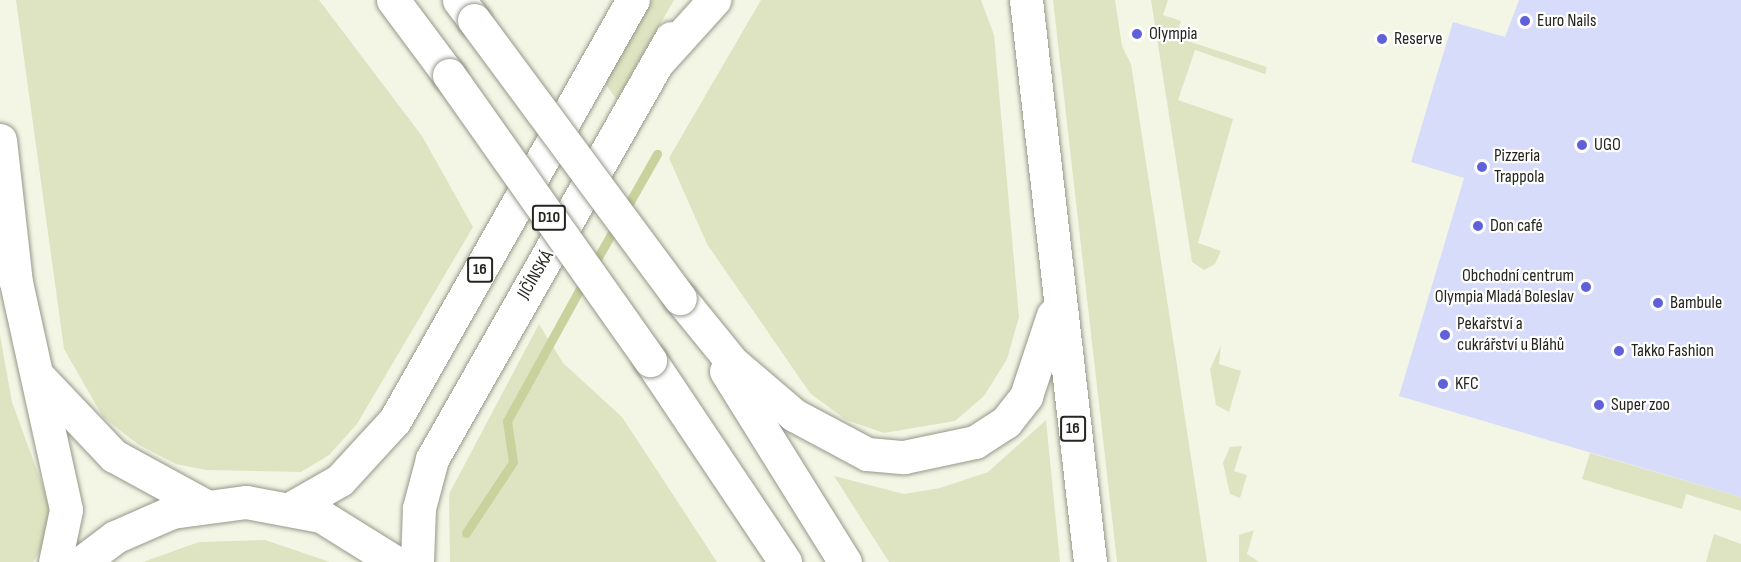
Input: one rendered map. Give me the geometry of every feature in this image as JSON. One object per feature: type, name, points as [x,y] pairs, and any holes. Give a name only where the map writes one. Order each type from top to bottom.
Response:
[{"type":"main road","name":"D10","points":[[393,0],[449,75],[650,360],[785,562]]},
{"type":"main road","name":"16","points":[[291,508],[340,480],[395,420],[633,0]]},
{"type":"main road","name":"JIČÍNSKÁ","points":[[417,562],[419,508],[432,459],[693,0]]},
{"type":"main road","points":[[658,62],[714,0]]},
{"type":"main road","points":[[1011,0],[1028,38]]},
{"type":"main road","name":"16","points":[[1026,0],[1028,38],[1057,296],[1090,562]]},
{"type":"main road","points":[[467,10],[680,298],[732,362],[794,415],[867,454],[904,457],[964,446],[1006,422],[1026,396],[1043,357],[1057,296]]},
{"type":"main road","points":[[0,140],[16,282],[66,510],[55,562]]},
{"type":"main road","points":[[680,298],[845,562]]},
{"type":"main road","points":[[38,376],[114,456],[202,504]]},
{"type":"main road","points":[[82,562],[142,522],[202,504],[246,502],[291,508],[349,529],[395,562]]},
{"type":"green space","points":[[16,0],[319,0],[422,136],[473,227],[357,424],[329,455],[301,472],[206,470],[176,464],[139,445],[103,417],[64,349]]},
{"type":"green space","points":[[652,0],[674,0],[617,100],[604,82]]},
{"type":"green space","points":[[761,0],[981,0],[994,35],[1019,317],[1007,359],[984,396],[955,421],[884,433],[846,420],[810,393],[707,244],[669,158]]},
{"type":"green space","points":[[1053,0],[1115,0],[1122,46],[1131,64],[1207,562],[1117,562]]},
{"type":"green space","points":[[1151,0],[1168,0],[1163,15],[1181,21],[1176,37],[1267,67],[1265,74],[1195,50],[1178,100],[1233,119],[1198,243],[1221,251],[1215,264],[1204,270],[1192,262]]},
{"type":"green space","points":[[539,324],[563,363],[622,417],[717,562],[450,562],[449,494]]},
{"type":"green space","points":[[0,335],[12,402],[50,506],[46,541],[33,562],[0,562]]},
{"type":"green space","points":[[1221,345],[1219,364],[1241,371],[1229,412],[1216,405],[1210,369]]},
{"type":"green space","points":[[1046,420],[1060,562],[889,562],[834,476],[904,494],[940,488],[988,472]]},
{"type":"green space","points":[[1242,446],[1234,471],[1247,475],[1240,498],[1230,494],[1223,463],[1230,447]]},
{"type":"green space","points":[[1590,453],[1741,497],[1741,511],[1686,494],[1682,509],[1582,479]]},
{"type":"green space","points":[[1254,530],[1247,554],[1259,562],[1239,562],[1239,535]]},
{"type":"green space","points":[[1714,534],[1741,544],[1741,562],[1706,562]]},
{"type":"green space","points":[[265,540],[330,562],[143,562],[199,542]]},
{"type":"building","name":"Obchodní centrum Olympia Mladá Boleslav","points":[[1519,0],[1741,0],[1741,497],[1399,396],[1464,178],[1411,162],[1432,91],[1453,22],[1505,37]]},
{"type":"waterway","points":[[624,212],[657,154]]},
{"type":"waterway","points":[[593,266],[617,224]]},
{"type":"waterway","points":[[466,533],[513,462],[507,421],[586,278]]},
{"type":"place","name":"Euro Nails","points":[[1525,21]]},
{"type":"place","name":"Olympia","points":[[1137,34]]},
{"type":"place","name":"Reserve","points":[[1382,39]]},
{"type":"place","name":"UGO","points":[[1582,145]]},
{"type":"place","name":"Pizzeria Trappola","points":[[1482,167]]},
{"type":"place","name":"Don café","points":[[1478,226]]},
{"type":"place","name":"Obchodní centrum Olympia Mladá Boleslav","points":[[1586,287]]},
{"type":"place","name":"Bambule","points":[[1658,303]]},
{"type":"place","name":"Pekařství a cukrářství u Bláhů","points":[[1445,335]]},
{"type":"place","name":"Takko Fashion","points":[[1619,351]]},
{"type":"place","name":"KFC","points":[[1443,384]]},
{"type":"place","name":"Super zoo","points":[[1599,405]]}]
